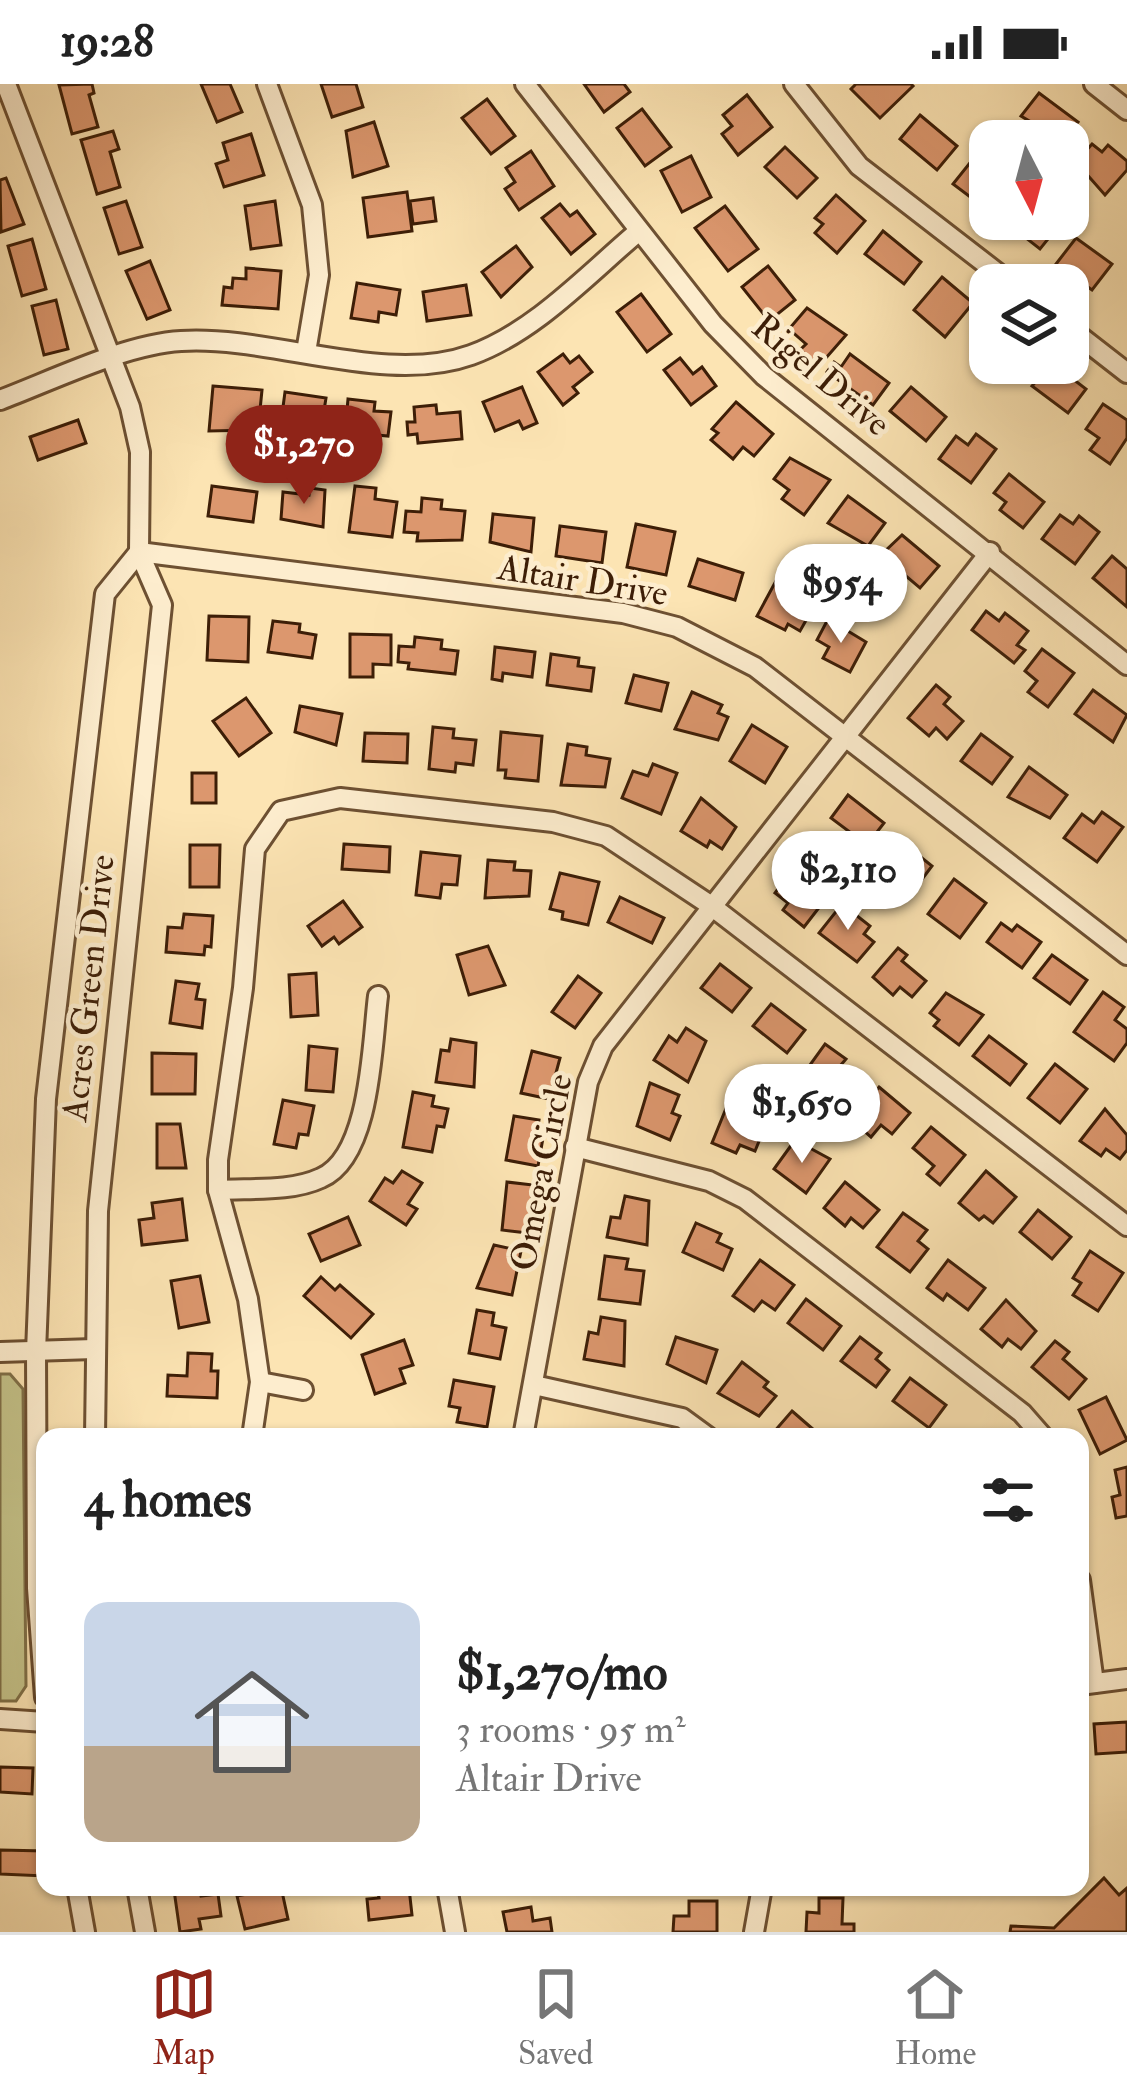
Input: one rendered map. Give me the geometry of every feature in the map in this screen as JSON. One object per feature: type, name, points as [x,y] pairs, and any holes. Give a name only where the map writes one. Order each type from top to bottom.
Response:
[{"type":"street","name":"Acres Green Drive","points":[[6,84],[111,360],[140,452],[139,552],[162,605],[98,1210],[95,1428]]},
{"type":"street","points":[[267,84],[312,205],[319,275],[306,352]]},
{"type":"street","name":"Rigel Drive","points":[[525,84],[639,231],[764,376],[1127,665]]},
{"type":"street","points":[[794,84],[860,166],[986,264]]},
{"type":"street","points":[[1094,84],[1127,110]]},
{"type":"street","points":[[0,400],[142,347],[184,340],[398,364],[468,356],[504,341],[639,231]]},
{"type":"street","points":[[1089,344],[1127,373]]},
{"type":"street","name":"Acres Green Drive","points":[[36,1428],[46,1099],[105,594],[139,552]]},
{"type":"street","name":"Altair Drive","points":[[139,552],[641,617],[677,627],[755,667],[1127,955]]},
{"type":"street","name":"Omega Circle","points":[[525,1428],[588,1082],[602,1046],[990,552]]},
{"type":"street","points":[[253,1428],[260,1382],[248,1299],[218,1190],[255,849],[280,811],[340,798],[553,822],[606,836],[710,905],[1127,1226]]},
{"type":"street","points":[[218,1190],[297,1185],[326,1177],[350,1150],[364,1107],[378,996]]},
{"type":"street","points":[[575,1147],[709,1181],[745,1199],[1022,1413],[1035,1428]]},
{"type":"street","points":[[0,1352],[94,1349]]},
{"type":"street","points":[[260,1382],[303,1390]]},
{"type":"street","points":[[534,1385],[682,1418],[696,1428]]},
{"type":"street","points":[[1089,1684],[1127,1679]]},
{"type":"street","points":[[0,1719],[36,1721]]},
{"type":"street","points":[[79,1896],[85,1932]]},
{"type":"street","points":[[139,1896],[145,1932]]},
{"type":"street","points":[[449,1896],[455,1932]]},
{"type":"street","points":[[754,1932],[760,1896]]},
{"type":"shaded area","points":[[0,1374],[10,1374],[23,1389],[26,1686],[16,1701],[0,1701]]},
{"type":"building","points":[[92,84],[94,93],[89,95],[98,127],[72,134],[59,85]]},
{"type":"building","points":[[201,84],[230,84],[242,112],[217,122]]},
{"type":"building","points":[[321,84],[356,84],[363,107],[332,117]]},
{"type":"building","points":[[584,84],[624,84],[630,92],[604,112]]},
{"type":"building","points":[[856,84],[913,86],[880,118],[851,89]]},
{"type":"building","points":[[1039,93],[1075,120],[1028,120],[1021,116]]},
{"type":"building","points":[[747,95],[772,127],[738,155],[722,134],[732,126],[723,115]]},
{"type":"building","points":[[487,99],[515,136],[491,154],[462,118]]},
{"type":"building","points":[[642,109],[671,147],[645,166],[617,128]]},
{"type":"building","points":[[920,115],[957,146],[937,170],[900,139]]},
{"type":"building","points":[[374,122],[388,166],[353,177],[346,131]]},
{"type":"building","points":[[113,131],[119,149],[110,152],[120,187],[97,194],[81,140]]},
{"type":"building","points":[[251,134],[264,175],[224,187],[216,164],[228,160],[223,143]]},
{"type":"building","points":[[1092,144],[1102,152],[1108,145],[1127,161],[1127,170],[1105,195],[1089,177]]},
{"type":"building","points":[[785,147],[817,178],[797,198],[765,167]]},
{"type":"building","points":[[531,151],[554,186],[519,210],[505,189],[515,182],[506,168]]},
{"type":"building","points":[[691,156],[711,197],[682,212],[661,171]]},
{"type":"building","points":[[969,164],[969,196],[953,184]]},
{"type":"building","points":[[6,178],[24,224],[1,232],[0,180]]},
{"type":"building","points":[[407,192],[412,231],[368,237],[363,198]]},
{"type":"building","points":[[836,195],[865,221],[837,253],[815,233],[823,224],[815,218]]},
{"type":"building","points":[[433,198],[436,221],[413,224],[410,201]]},
{"type":"building","points":[[126,201],[142,247],[119,254],[104,208]]},
{"type":"building","points":[[275,201],[281,245],[251,249],[245,206]]},
{"type":"building","points":[[560,204],[570,216],[577,211],[595,234],[571,254],[542,218]]},
{"type":"building","points":[[725,206],[758,249],[728,271],[695,228]]},
{"type":"building","points":[[883,231],[921,262],[904,284],[865,254]]},
{"type":"building","points":[[32,239],[46,289],[22,296],[8,246]]},
{"type":"building","points":[[1079,240],[1112,264],[1092,290],[1089,264],[1056,264]]},
{"type":"building","points":[[516,246],[532,267],[501,297],[482,272]]},
{"type":"building","points":[[150,261],[170,310],[147,319],[126,271]]},
{"type":"building","points":[[768,266],[795,300],[769,321],[742,287]]},
{"type":"building","points":[[246,268],[281,271],[278,309],[222,305],[224,287],[232,288],[233,278],[246,279]]},
{"type":"building","points":[[942,277],[969,300],[969,308],[945,337],[914,310]]},
{"type":"building","points":[[357,283],[400,290],[396,315],[379,312],[378,322],[351,318]]},
{"type":"building","points":[[466,285],[471,315],[427,321],[423,292]]},
{"type":"building","points":[[641,294],[671,334],[647,352],[617,312]]},
{"type":"building","points":[[56,300],[68,349],[44,355],[32,306]]},
{"type":"building","points":[[807,308],[846,335],[819,366],[800,350],[806,344],[789,329]]},
{"type":"building","points":[[563,354],[570,363],[579,356],[592,372],[573,387],[578,393],[563,405],[538,372]]},
{"type":"building","points":[[850,354],[889,383],[873,405],[827,372],[834,362],[841,367]]},
{"type":"building","points":[[680,358],[693,374],[702,367],[716,386],[691,405],[664,370]]},
{"type":"building","points":[[1079,384],[1086,389],[1068,413],[1032,386]]},
{"type":"building","points":[[213,386],[262,390],[258,430],[209,431]]},
{"type":"building","points":[[522,387],[537,423],[523,429],[519,421],[495,431],[483,402]]},
{"type":"building","points":[[911,387],[946,417],[926,441],[890,411]]},
{"type":"building","points":[[285,392],[326,398],[321,429],[281,422]]},
{"type":"building","points":[[348,399],[375,402],[374,411],[391,412],[388,436],[345,432]]},
{"type":"building","points":[[736,402],[773,434],[754,456],[743,447],[733,459],[711,440],[718,433],[712,429]]},
{"type":"building","points":[[1103,404],[1127,420],[1127,438],[1110,464],[1090,450],[1099,438],[1086,429]]},
{"type":"building","points":[[436,405],[437,414],[460,412],[462,439],[418,443],[417,434],[408,435],[407,422],[415,422],[414,407]]},
{"type":"building","points":[[78,420],[86,443],[38,460],[30,437]]},
{"type":"building","points":[[976,434],[996,449],[971,483],[939,459],[956,436],[968,445]]},
{"type":"building","points":[[790,458],[830,480],[804,515],[782,499],[789,490],[774,479]]},
{"type":"building","points":[[1009,474],[1044,502],[1023,528],[1000,510],[1006,502],[994,493]]},
{"type":"building","points":[[212,486],[257,492],[253,522],[208,516]]},
{"type":"building","points":[[355,486],[376,488],[375,499],[397,502],[392,537],[349,532]]},
{"type":"building","points":[[310,488],[325,490],[323,527],[281,519],[283,492],[309,495]]},
{"type":"building","points":[[848,496],[885,523],[868,546],[828,523]]},
{"type":"building","points":[[422,498],[442,500],[441,509],[465,511],[462,540],[417,541],[418,533],[404,532],[406,511],[421,512]]},
{"type":"building","points":[[493,514],[534,518],[531,552],[490,542]]},
{"type":"building","points":[[1060,515],[1073,524],[1079,516],[1099,532],[1075,564],[1042,539]]},
{"type":"building","points":[[636,524],[675,532],[666,575],[627,567]]},
{"type":"building","points":[[560,526],[606,532],[602,563],[556,556]]},
{"type":"building","points":[[902,535],[939,566],[920,588],[881,555]]},
{"type":"building","points":[[1112,556],[1127,569],[1127,607],[1093,578]]},
{"type":"building","points":[[698,559],[743,573],[735,600],[689,586]]},
{"type":"building","points":[[777,579],[792,587],[788,595],[813,608],[800,631],[788,624],[785,630],[757,616]]},
{"type":"building","points":[[986,611],[999,621],[1005,613],[1028,631],[1017,645],[1025,650],[1014,663],[972,630]]},
{"type":"building","points":[[209,616],[249,617],[248,662],[207,660]]},
{"type":"building","points":[[828,619],[866,642],[850,672],[823,658],[829,647],[817,640]]},
{"type":"building","points":[[273,621],[300,624],[299,632],[316,635],[312,658],[268,652]]},
{"type":"building","points":[[350,634],[391,635],[391,665],[373,664],[373,677],[350,677]]},
{"type":"building","points":[[415,637],[442,640],[441,649],[458,651],[455,674],[408,669],[409,663],[398,662],[399,646],[414,647]]},
{"type":"building","points":[[495,647],[535,652],[532,677],[503,673],[502,681],[492,679]]},
{"type":"building","points":[[1042,649],[1074,673],[1048,707],[1028,692],[1037,681],[1025,671]]},
{"type":"building","points":[[551,654],[579,658],[578,666],[594,668],[591,691],[547,685]]},
{"type":"building","points":[[634,675],[668,683],[661,711],[626,703]]},
{"type":"building","points":[[936,685],[950,697],[944,704],[963,721],[947,739],[936,728],[929,736],[908,718]]},
{"type":"building","points":[[1093,690],[1127,715],[1113,742],[1075,714]]},
{"type":"building","points":[[692,692],[722,705],[718,713],[728,717],[718,740],[675,729]]},
{"type":"building","points":[[246,698],[271,733],[239,756],[213,721]]},
{"type":"building","points":[[300,706],[342,714],[336,745],[295,732]]},
{"type":"building","points":[[752,725],[787,747],[765,783],[730,761]]},
{"type":"building","points":[[433,727],[454,729],[453,738],[476,740],[473,765],[456,763],[455,772],[429,769]]},
{"type":"building","points":[[501,732],[542,736],[538,781],[505,778],[506,770],[498,770]]},
{"type":"building","points":[[365,733],[408,734],[407,763],[363,761]]},
{"type":"building","points":[[981,734],[1012,757],[992,784],[961,761]]},
{"type":"building","points":[[568,744],[587,747],[586,755],[610,759],[605,787],[561,785]]},
{"type":"building","points":[[653,764],[677,773],[661,814],[622,798],[633,771],[648,776]]},
{"type":"building","points":[[1029,767],[1067,795],[1050,818],[1008,797]]},
{"type":"building","points":[[192,773],[216,773],[216,803],[192,803]]},
{"type":"building","points":[[848,795],[884,823],[867,845],[831,818]]},
{"type":"building","points":[[701,798],[736,827],[722,849],[710,841],[707,847],[681,831]]},
{"type":"building","points":[[1102,812],[1123,827],[1097,862],[1064,838],[1082,814],[1094,823]]},
{"type":"building","points":[[897,838],[932,866],[914,890],[878,862]]},
{"type":"building","points":[[344,844],[390,847],[389,872],[342,869]]},
{"type":"building","points":[[190,845],[220,845],[219,887],[190,887]]},
{"type":"building","points":[[421,852],[460,856],[457,885],[442,884],[440,898],[416,895]]},
{"type":"building","points":[[488,860],[515,862],[514,870],[531,871],[529,896],[485,898]]},
{"type":"building","points":[[560,873],[599,882],[588,925],[562,919],[563,912],[550,909]]},
{"type":"building","points":[[789,874],[828,896],[804,927],[783,910],[788,903],[775,893]]},
{"type":"building","points":[[954,879],[986,903],[960,938],[928,914]]},
{"type":"building","points":[[620,897],[664,918],[652,943],[608,922]]},
{"type":"building","points":[[343,901],[362,927],[339,944],[334,937],[322,946],[308,926]]},
{"type":"building","points":[[842,904],[870,926],[864,934],[874,942],[857,962],[819,933]]},
{"type":"building","points":[[184,914],[213,916],[211,947],[205,946],[204,955],[166,952],[168,927],[182,928]]},
{"type":"building","points":[[1001,923],[1012,931],[1017,925],[1041,942],[1022,968],[987,942]]},
{"type":"building","points":[[488,946],[505,985],[469,995],[457,955]]},
{"type":"building","points":[[898,948],[907,955],[902,961],[926,981],[912,997],[900,987],[893,995],[873,977]]},
{"type":"building","points":[[1052,955],[1087,980],[1070,1004],[1034,978]]},
{"type":"building","points":[[720,964],[751,988],[732,1012],[701,988]]},
{"type":"building","points":[[316,973],[318,1015],[291,1017],[289,975]]},
{"type":"building","points":[[578,976],[601,993],[575,1028],[552,1012]]},
{"type":"building","points":[[176,981],[199,984],[196,999],[205,1000],[202,1028],[170,1023]]},
{"type":"building","points":[[1103,992],[1124,1007],[1115,1020],[1127,1029],[1127,1043],[1114,1061],[1074,1032]]},
{"type":"building","points":[[946,993],[983,1015],[959,1045],[934,1026],[939,1020],[930,1013]]},
{"type":"building","points":[[771,1004],[805,1030],[787,1053],[753,1026]]},
{"type":"building","points":[[686,1028],[706,1041],[688,1082],[654,1060],[669,1036],[677,1042]]},
{"type":"building","points":[[989,1036],[1026,1064],[1010,1085],[973,1056]]},
{"type":"building","points":[[451,1039],[476,1043],[474,1087],[436,1082],[441,1050],[449,1051]]},
{"type":"building","points":[[825,1044],[846,1059],[840,1066],[854,1076],[839,1096],[802,1076]]},
{"type":"building","points":[[309,1046],[337,1049],[333,1092],[306,1090]]},
{"type":"building","points":[[532,1051],[560,1058],[549,1099],[521,1093]]},
{"type":"building","points":[[152,1053],[196,1054],[195,1094],[152,1094]]},
{"type":"building","points":[[1055,1064],[1087,1089],[1060,1123],[1028,1098]]},
{"type":"building","points":[[650,1083],[679,1095],[672,1113],[680,1116],[670,1140],[637,1126]]},
{"type":"building","points":[[879,1087],[910,1113],[892,1134],[881,1125],[871,1137],[852,1120]]},
{"type":"building","points":[[413,1092],[434,1096],[432,1106],[448,1109],[444,1127],[437,1126],[432,1152],[403,1147]]},
{"type":"building","points":[[283,1100],[314,1106],[308,1135],[299,1134],[296,1148],[274,1144]]},
{"type":"building","points":[[727,1106],[764,1129],[755,1151],[740,1145],[736,1153],[712,1143]]},
{"type":"building","points":[[1105,1109],[1127,1135],[1127,1150],[1120,1159],[1106,1149],[1101,1156],[1080,1141]]},
{"type":"building","points":[[514,1116],[539,1120],[536,1137],[543,1138],[538,1166],[506,1160]]},
{"type":"building","points":[[157,1124],[180,1124],[186,1168],[157,1168]]},
{"type":"building","points":[[931,1127],[965,1155],[940,1185],[927,1174],[934,1166],[913,1148]]},
{"type":"building","points":[[795,1140],[830,1159],[806,1193],[774,1169]]},
{"type":"building","points":[[402,1171],[422,1183],[408,1204],[417,1209],[406,1225],[370,1201],[385,1178],[393,1183]]},
{"type":"building","points":[[986,1171],[1016,1197],[993,1223],[984,1216],[979,1220],[959,1203]]},
{"type":"building","points":[[507,1182],[533,1185],[528,1233],[502,1230]]},
{"type":"building","points":[[845,1182],[879,1210],[863,1228],[851,1218],[845,1226],[824,1208]]},
{"type":"building","points":[[625,1196],[649,1201],[647,1245],[607,1237],[611,1217],[620,1218]]},
{"type":"building","points":[[182,1199],[187,1240],[142,1245],[139,1220],[154,1218],[152,1203]]},
{"type":"building","points":[[1038,1210],[1071,1237],[1052,1259],[1020,1232]]},
{"type":"building","points":[[903,1213],[927,1230],[918,1241],[928,1249],[910,1272],[877,1247]]},
{"type":"building","points":[[348,1217],[360,1245],[321,1261],[309,1234]]},
{"type":"building","points":[[696,1223],[721,1234],[717,1242],[732,1249],[723,1270],[683,1252]]},
{"type":"building","points":[[494,1245],[521,1251],[512,1295],[477,1288]]},
{"type":"building","points":[[1090,1251],[1123,1273],[1098,1311],[1073,1295],[1081,1283],[1073,1278]]},
{"type":"building","points":[[605,1256],[628,1259],[626,1269],[644,1271],[640,1304],[599,1299]]},
{"type":"building","points":[[760,1260],[794,1285],[775,1310],[762,1301],[754,1311],[733,1296]]},
{"type":"building","points":[[948,1260],[985,1288],[968,1310],[947,1294],[943,1300],[927,1288]]},
{"type":"building","points":[[200,1276],[209,1322],[179,1328],[171,1281]]},
{"type":"building","points":[[321,1277],[335,1290],[340,1285],[373,1314],[351,1338],[304,1296]]},
{"type":"building","points":[[806,1299],[841,1326],[823,1350],[788,1323]]},
{"type":"building","points":[[1006,1300],[1036,1331],[1021,1349],[1008,1339],[1002,1347],[981,1329]]},
{"type":"building","points":[[477,1310],[494,1313],[492,1325],[506,1328],[500,1359],[469,1353]]},
{"type":"building","points":[[601,1317],[625,1321],[624,1366],[584,1359],[589,1332],[598,1334]]},
{"type":"building","points":[[676,1337],[717,1350],[706,1383],[667,1364]]},
{"type":"building","points":[[860,1337],[881,1353],[876,1359],[889,1370],[876,1387],[841,1361]]},
{"type":"building","points":[[404,1340],[413,1365],[400,1369],[405,1383],[375,1394],[362,1355]]},
{"type":"building","points":[[1055,1341],[1069,1352],[1063,1359],[1086,1379],[1069,1399],[1032,1367]]},
{"type":"building","points":[[188,1353],[212,1354],[211,1371],[218,1371],[217,1398],[167,1396],[168,1375],[187,1376]]},
{"type":"building","points":[[742,1362],[768,1382],[764,1387],[776,1396],[759,1416],[718,1393]]},
{"type":"building","points":[[910,1378],[946,1405],[929,1428],[893,1401]]},
{"type":"building","points":[[454,1380],[494,1387],[487,1427],[457,1422],[460,1408],[449,1406]]},
{"type":"building","points":[[1106,1397],[1127,1440],[1100,1454],[1079,1410]]},
{"type":"building","points":[[792,1411],[812,1428],[777,1428]]},
{"type":"building","points":[[1127,1467],[1127,1516],[1116,1518],[1112,1497],[1120,1495],[1115,1470]]},
{"type":"building","points":[[1127,1722],[1127,1752],[1096,1754],[1094,1724]]},
{"type":"building","points":[[0,1767],[33,1768],[32,1794],[0,1792]]},
{"type":"building","points":[[0,1850],[36,1851],[36,1876],[0,1874]]},
{"type":"building","points":[[1104,1878],[1119,1895],[1127,1888],[1127,1932],[1010,1932],[1011,1926],[1054,1928]]},
{"type":"building","points":[[175,1896],[218,1896],[221,1916],[199,1919],[201,1929],[180,1932]]},
{"type":"building","points":[[237,1896],[283,1896],[288,1919],[245,1929]]},
{"type":"building","points":[[410,1896],[412,1915],[369,1920],[367,1899]]},
{"type":"building","points":[[819,1898],[843,1898],[842,1924],[854,1924],[854,1932],[806,1932],[807,1912],[819,1913]]},
{"type":"building","points":[[689,1901],[717,1901],[717,1932],[673,1932],[674,1916],[689,1916]]},
{"type":"building","points":[[531,1907],[533,1921],[550,1918],[552,1932],[507,1932],[503,1912]]}]
